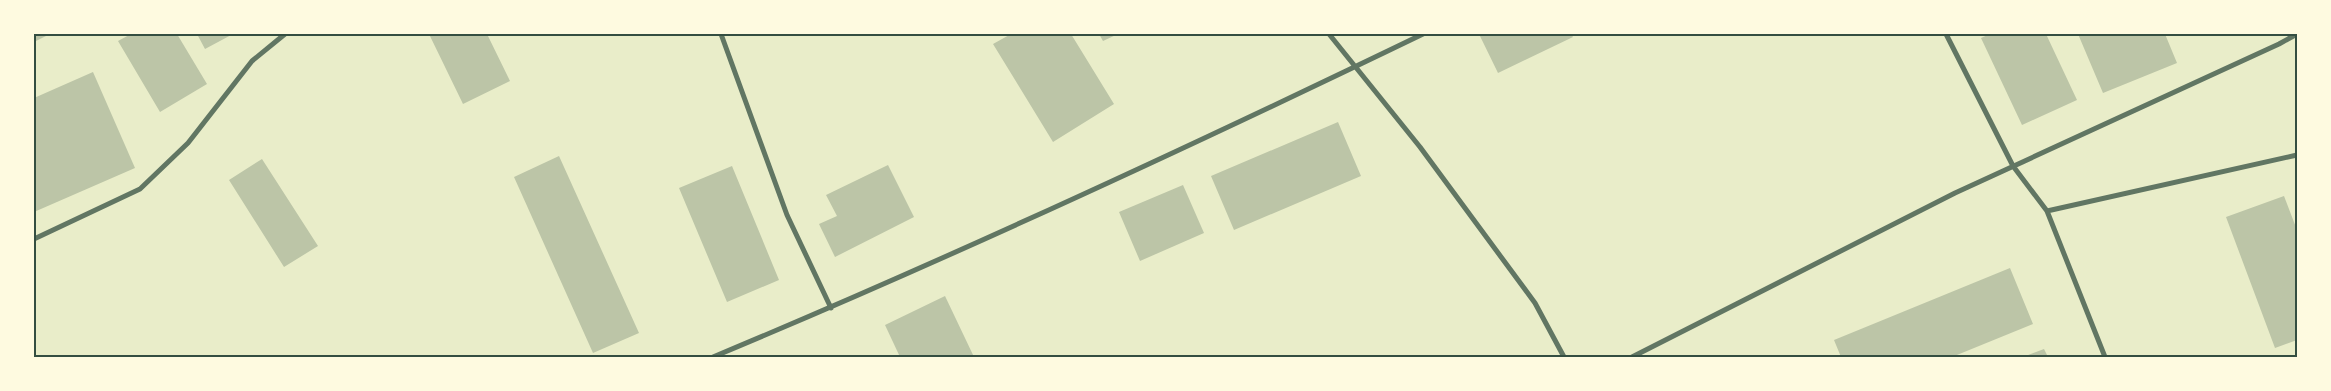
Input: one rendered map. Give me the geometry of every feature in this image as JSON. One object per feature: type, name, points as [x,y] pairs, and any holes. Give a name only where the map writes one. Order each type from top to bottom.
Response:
[{"type":"street","points":[[34,239],[140,189],[188,143],[252,61],[285,34]]},
{"type":"street","points":[[721,34],[787,215],[831,308]]},
{"type":"street","points":[[1329,34],[1420,147],[1535,303],[1564,357]]},
{"type":"street","points":[[713,357],[831,308],[1170,154],[1423,34]]},
{"type":"street","points":[[1946,34],[2013,166],[2047,211],[2105,357]]},
{"type":"street","points":[[1632,357],[1946,197],[2297,34]]},
{"type":"street","points":[[2047,211],[2297,155]]},
{"type":"building","points":[[34,34],[50,34],[34,42]]},
{"type":"building","points":[[131,34],[177,34],[207,84],[160,112],[118,41]]},
{"type":"building","points":[[197,34],[233,34],[205,49]]},
{"type":"building","points":[[429,34],[487,34],[510,81],[463,104]]},
{"type":"building","points":[[1011,34],[1071,34],[1114,104],[1053,142],[993,44]]},
{"type":"building","points":[[1099,34],[1118,34],[1103,41]]},
{"type":"building","points":[[1479,34],[1571,34],[1573,37],[1498,73]]},
{"type":"building","points":[[1990,34],[2046,34],[2077,100],[2022,125],[1981,38]]},
{"type":"building","points":[[2078,34],[2165,34],[2177,63],[2103,93]]},
{"type":"building","points":[[93,72],[135,168],[34,212],[34,98]]},
{"type":"building","points":[[1338,122],[1361,176],[1234,230],[1211,176]]},
{"type":"building","points":[[559,156],[639,333],[593,353],[514,177]]},
{"type":"building","points":[[262,159],[318,246],[284,267],[229,180]]},
{"type":"building","points":[[888,165],[914,217],[835,257],[819,224],[837,216],[826,195]]},
{"type":"building","points":[[732,166],[779,280],[727,302],[679,188]]},
{"type":"building","points":[[1183,185],[1204,233],[1140,261],[1119,212]]},
{"type":"building","points":[[2284,196],[2297,230],[2297,340],[2275,348],[2226,217]]},
{"type":"building","points":[[2010,268],[2033,324],[1952,357],[1841,357],[1834,340]]},
{"type":"building","points":[[945,296],[974,357],[900,357],[885,325]]},
{"type":"building","points":[[2044,349],[2048,357],[2023,357]]}]
